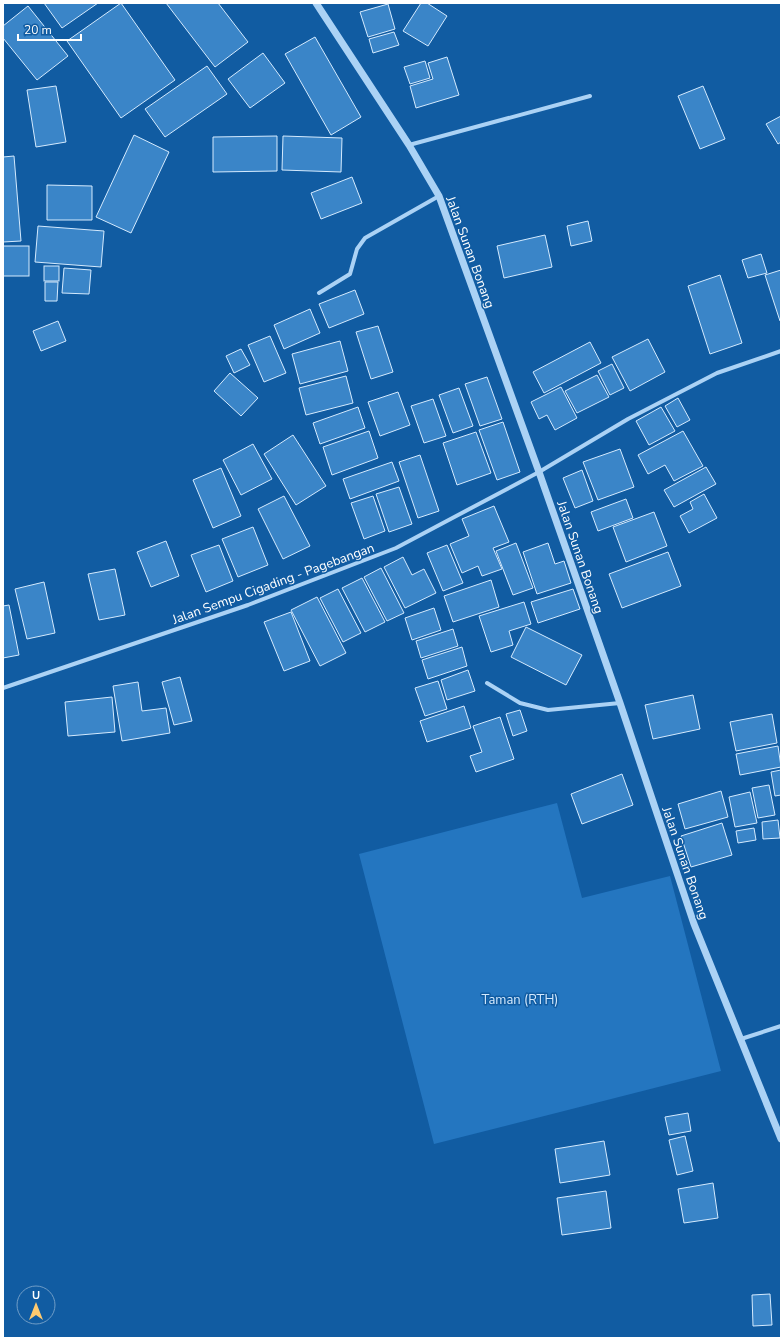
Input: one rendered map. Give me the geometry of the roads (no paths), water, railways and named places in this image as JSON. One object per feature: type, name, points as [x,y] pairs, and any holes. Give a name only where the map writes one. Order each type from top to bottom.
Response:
[{"type":"street","name":"Jalan Sunan Bonang","points":[[316,3],[409,145],[439,196],[539,472],[620,703],[694,924],[781,1139]]},
{"type":"street","points":[[409,145],[590,96]]},
{"type":"street","points":[[319,293],[350,274],[357,249],[365,238],[439,196]]},
{"type":"street","name":"Jalan Sempu Cigading - Pagebangan","points":[[3,688],[248,604],[396,548],[539,472],[628,419],[717,373],[781,351]]},
{"type":"street","points":[[487,683],[520,703],[548,710],[620,703]]},
{"type":"street","points":[[740,1039],[781,1026]]},
{"type":"park label","name":"Taman (RTH)","points":[[520,999]]}]
